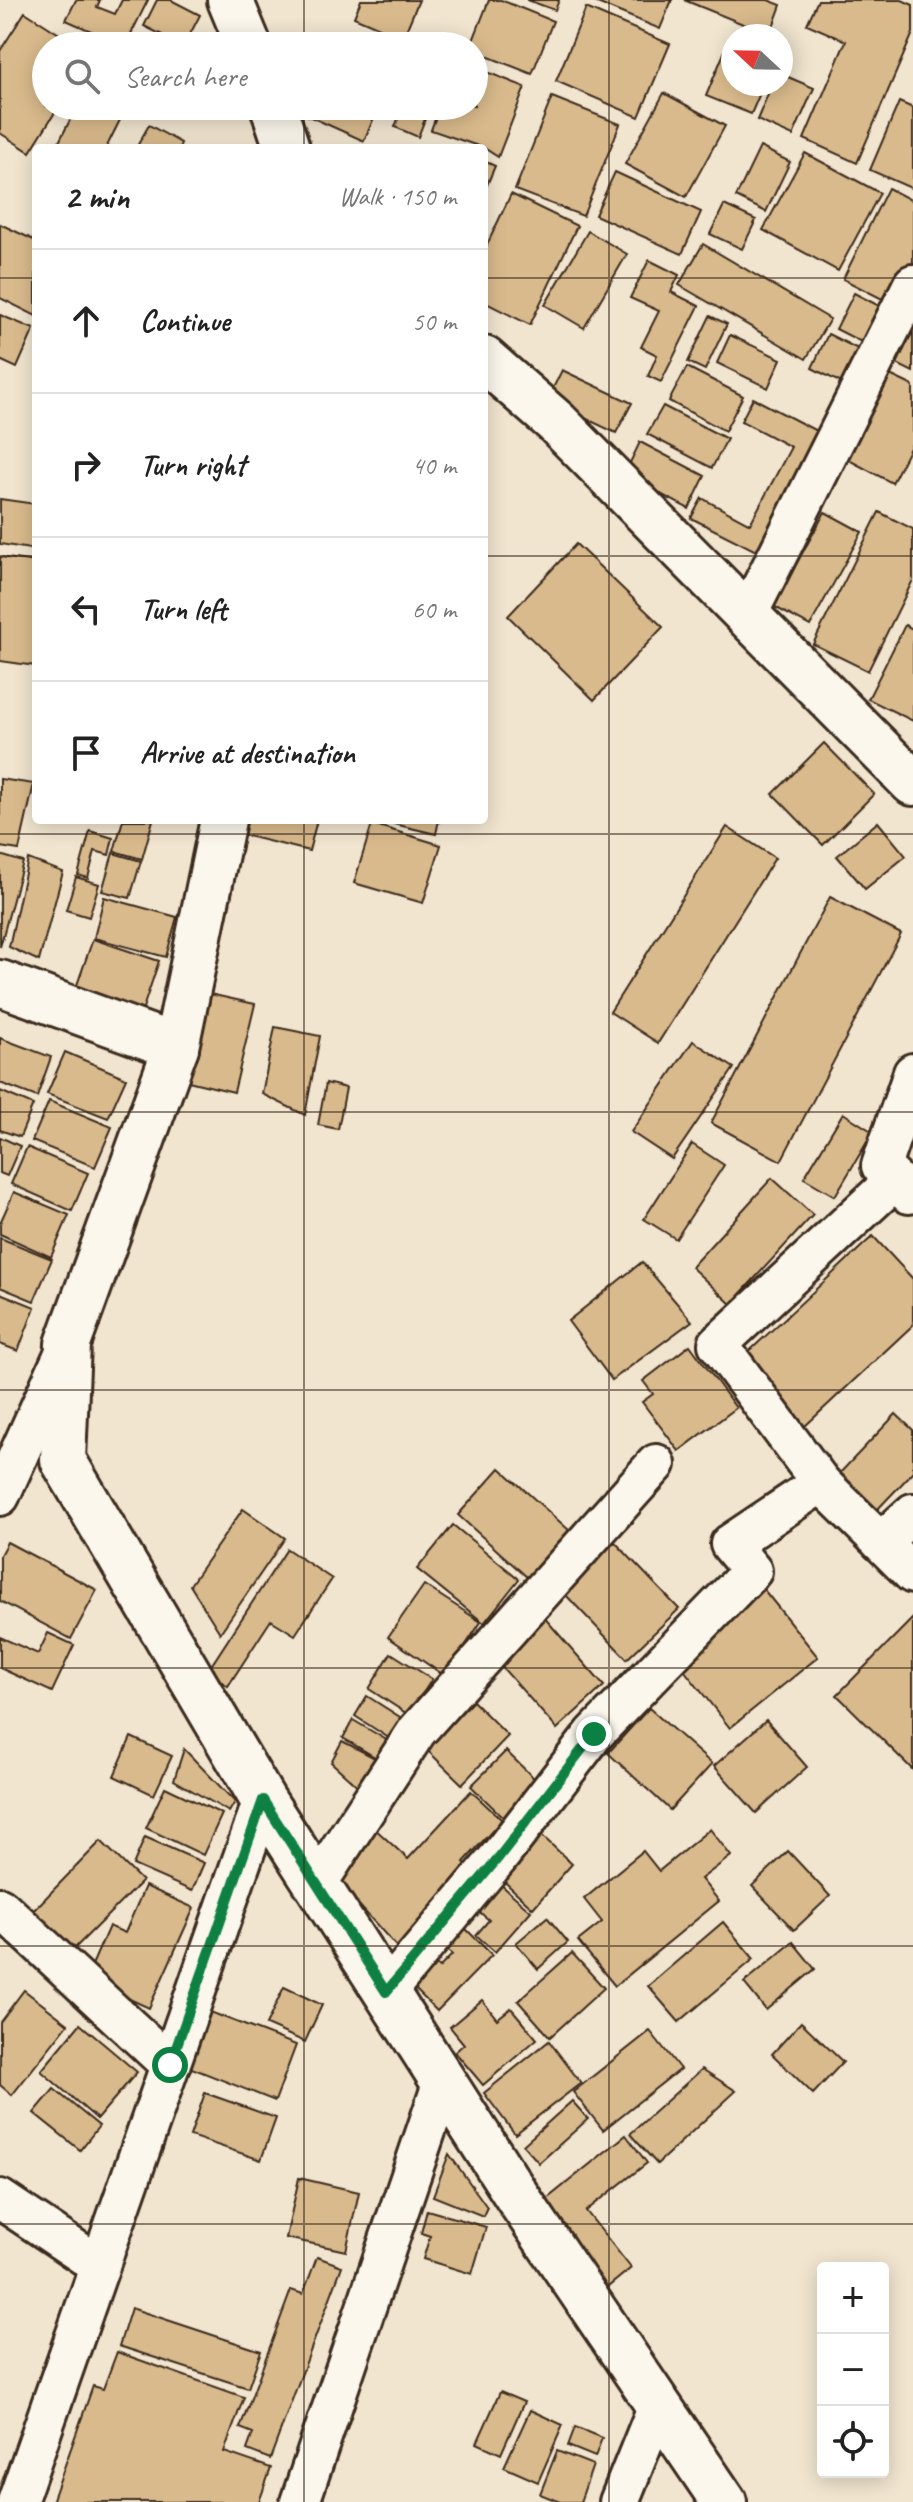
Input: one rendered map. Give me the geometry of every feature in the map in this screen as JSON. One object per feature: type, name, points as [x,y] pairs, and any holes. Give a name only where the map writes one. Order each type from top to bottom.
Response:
[{"type":"street","points":[[230,0],[243,32]]},
{"type":"street","points":[[278,120],[286,144]]},
{"type":"street","points":[[748,614],[913,284]]},
{"type":"street","points":[[488,362],[556,422],[913,783]]},
{"type":"street","points":[[0,1496],[68,1344],[176,1047],[222,824]]},
{"type":"street","points":[[2,989],[176,1047]]},
{"type":"street","points":[[913,1073],[881,1166],[904,1189],[718,1344],[821,1483],[913,1574]]},
{"type":"street","points":[[68,1344],[63,1460],[263,1800],[715,2497]]},
{"type":"street","points":[[317,1884],[417,1731],[656,1464]]},
{"type":"street","points":[[386,1992],[499,1857],[594,1734],[752,1571],[730,1544],[821,1483]]},
{"type":"street","points":[[881,1542],[913,1513]]},
{"type":"street","points":[[17,2502],[263,1800]]},
{"type":"street","points":[[0,1907],[170,2065]]},
{"type":"street","points":[[300,2502],[443,2081]]},
{"type":"street","points":[[0,2199],[100,2266]]},
{"type":"street","points":[[619,2502],[658,2405]]},
{"type":"building","points":[[76,0],[100,0],[97,7],[115,14],[122,0],[148,0],[132,32],[93,32],[66,20]]},
{"type":"building","points":[[157,0],[171,0],[200,15],[191,32],[156,32],[144,26]]},
{"type":"building","points":[[361,0],[419,0],[406,32],[389,32],[354,17]]},
{"type":"building","points":[[489,0],[501,0],[553,21],[532,74],[488,57],[488,32],[476,32]]},
{"type":"building","points":[[527,0],[559,0],[555,10]]},
{"type":"building","points":[[590,0],[672,0],[660,29]]},
{"type":"building","points":[[684,0],[768,0],[781,5],[774,24],[743,24]]},
{"type":"building","points":[[818,0],[902,0],[913,5],[913,33],[857,163],[804,139],[846,41],[807,24]]},
{"type":"building","points":[[586,8],[670,44],[639,117],[556,81]]},
{"type":"building","points":[[25,12],[56,32],[32,32],[32,120],[50,120],[35,144],[32,144],[30,152],[0,133],[0,51]]},
{"type":"building","points":[[721,60],[721,96],[759,96],[751,114],[706,96]]},
{"type":"building","points":[[488,72],[525,87],[498,157],[488,151],[488,144],[472,144],[431,130],[435,120],[488,120]]},
{"type":"building","points":[[793,79],[814,88],[793,136],[757,120],[767,96],[793,96]]},
{"type":"building","points":[[664,93],[725,126],[686,197],[625,164]]},
{"type":"building","points":[[552,97],[620,124],[583,216],[515,190]]},
{"type":"building","points":[[899,102],[913,108],[913,189],[870,170]]},
{"type":"building","points":[[70,120],[120,120],[108,144],[58,144]]},
{"type":"building","points":[[317,120],[373,120],[364,141]]},
{"type":"building","points":[[398,120],[425,120],[418,137],[395,127]]},
{"type":"building","points":[[149,125],[181,143],[181,144],[138,144]]},
{"type":"building","points":[[760,147],[790,162],[766,212],[736,197]]},
{"type":"building","points":[[805,153],[880,193],[838,271],[763,230]]},
{"type":"building","points":[[488,163],[495,166],[488,183]]},
{"type":"building","points":[[615,172],[701,212],[682,254],[595,215]]},
{"type":"building","points":[[888,188],[913,201],[913,278],[898,307],[843,279]]},
{"type":"building","points":[[511,194],[577,226],[530,325],[488,304],[488,243]]},
{"type":"building","points":[[724,205],[756,220],[742,249],[710,234]]},
{"type":"building","points":[[0,224],[32,239],[32,314],[0,298]]},
{"type":"building","points":[[588,231],[627,254],[584,328],[545,305]]},
{"type":"building","points":[[703,244],[830,319],[806,359],[679,285]]},
{"type":"building","points":[[649,260],[679,275],[671,292],[699,306],[661,382],[648,376],[657,355],[641,347],[659,311],[630,298]]},
{"type":"building","points":[[854,293],[891,312],[873,348],[836,329]]},
{"type":"building","points":[[0,315],[32,328],[17,368],[0,360]]},
{"type":"building","points":[[710,316],[727,324],[705,370],[688,362]]},
{"type":"building","points":[[913,330],[913,372],[897,364]]},
{"type":"building","points":[[828,334],[872,356],[855,390],[812,368]]},
{"type":"building","points":[[730,335],[781,359],[768,388],[717,363]]},
{"type":"building","points":[[687,367],[743,396],[725,431],[669,401]]},
{"type":"building","points":[[562,370],[632,403],[616,433],[547,400]]},
{"type":"building","points":[[890,375],[913,386],[913,442],[892,483],[847,459]]},
{"type":"building","points":[[753,398],[826,436],[764,555],[691,518],[702,498],[750,524],[791,447],[741,421]]},
{"type":"building","points":[[663,406],[727,439],[712,468],[647,434]]},
{"type":"building","points":[[640,442],[705,476],[689,509],[624,475]]},
{"type":"building","points":[[0,499],[32,503],[32,549],[0,544]]},
{"type":"building","points":[[825,512],[862,532],[810,626],[773,606]]},
{"type":"building","points":[[879,512],[913,529],[913,580],[868,671],[813,644]]},
{"type":"building","points":[[576,544],[663,627],[594,700],[508,616]]},
{"type":"building","points":[[0,557],[32,561],[32,665],[0,661]]},
{"type":"building","points":[[905,625],[913,629],[913,721],[868,699]]},
{"type":"building","points":[[824,743],[874,794],[823,845],[773,794]]},
{"type":"building","points":[[0,779],[32,784],[19,850],[0,847]]},
{"type":"building","points":[[878,822],[906,856],[865,889],[837,856]]},
{"type":"building","points":[[122,824],[152,824],[142,859],[114,851]]},
{"type":"building","points":[[246,824],[316,824],[309,851],[243,835]]},
{"type":"building","points":[[372,824],[441,845],[423,903],[354,883]]},
{"type":"building","points":[[394,824],[438,824],[436,834]]},
{"type":"building","points":[[727,827],[775,858],[658,1043],[610,1012]]},
{"type":"building","points":[[90,831],[113,838],[109,855],[95,851],[88,878],[78,875]]},
{"type":"building","points":[[113,853],[141,861],[130,898],[102,891]]},
{"type":"building","points":[[0,855],[23,862],[0,947]]},
{"type":"building","points":[[28,859],[63,872],[39,961],[9,947]]},
{"type":"building","points":[[76,877],[99,884],[89,917],[66,910]]},
{"type":"building","points":[[104,897],[177,917],[166,957],[94,938]]},
{"type":"building","points":[[830,897],[901,934],[781,1161],[711,1123]]},
{"type":"building","points":[[93,939],[159,961],[142,1011],[76,988]]},
{"type":"building","points":[[205,993],[255,1004],[234,1092],[184,1080]]},
{"type":"building","points":[[275,1027],[320,1036],[305,1115],[262,1094]]},
{"type":"building","points":[[0,1038],[51,1057],[37,1097],[0,1083]]},
{"type":"building","points":[[693,1041],[734,1068],[672,1159],[631,1132]]},
{"type":"building","points":[[65,1052],[126,1078],[108,1118],[47,1094]]},
{"type":"building","points":[[326,1083],[346,1088],[338,1129],[318,1125]]},
{"type":"building","points":[[0,1091],[33,1105],[20,1137],[0,1130]]},
{"type":"building","points":[[49,1101],[112,1127],[95,1167],[32,1141]]},
{"type":"building","points":[[843,1113],[873,1132],[835,1196],[804,1178]]},
{"type":"building","points":[[0,1137],[20,1146],[7,1176],[0,1173]]},
{"type":"building","points":[[692,1144],[724,1165],[676,1239],[644,1219]]},
{"type":"building","points":[[27,1147],[88,1173],[72,1211],[11,1184]]},
{"type":"building","points":[[772,1178],[813,1215],[731,1304],[691,1267]]},
{"type":"building","points":[[14,1192],[69,1215],[51,1257],[0,1234],[0,1223]]},
{"type":"building","points":[[873,1236],[913,1279],[913,1325],[804,1427],[742,1358]]},
{"type":"building","points":[[0,1238],[52,1259],[34,1301],[0,1287]]},
{"type":"building","points":[[642,1262],[692,1321],[612,1380],[568,1321]]},
{"type":"building","points":[[0,1293],[35,1307],[18,1351],[0,1344]]},
{"type":"building","points":[[690,1345],[736,1408],[679,1451],[642,1402],[653,1394],[643,1381]]},
{"type":"building","points":[[896,1414],[913,1430],[913,1472],[875,1512],[838,1475]]},
{"type":"building","points":[[500,1468],[570,1531],[528,1578],[458,1515]]},
{"type":"building","points":[[243,1509],[285,1538],[220,1633],[190,1585]]},
{"type":"building","points":[[453,1525],[519,1579],[484,1623],[417,1569]]},
{"type":"building","points":[[7,1542],[97,1590],[71,1639],[0,1601],[0,1555]]},
{"type":"building","points":[[615,1542],[679,1609],[627,1659],[563,1592]]},
{"type":"building","points":[[287,1549],[332,1579],[295,1635],[271,1620],[228,1686],[207,1672]]},
{"type":"building","points":[[424,1585],[481,1622],[445,1676],[388,1637]]},
{"type":"building","points":[[760,1585],[818,1657],[730,1728],[673,1656]]},
{"type":"building","points":[[542,1615],[604,1686],[557,1729],[494,1658]]},
{"type":"building","points":[[913,1618],[913,1770],[837,1695]]},
{"type":"building","points":[[48,1633],[74,1645],[52,1692],[0,1668],[0,1637],[38,1654]]},
{"type":"building","points":[[391,1653],[432,1679],[409,1715],[369,1689]]},
{"type":"building","points":[[367,1696],[403,1719],[395,1742],[355,1716]]},
{"type":"building","points":[[473,1701],[508,1736],[462,1784],[426,1749]]},
{"type":"building","points":[[649,1708],[712,1764],[670,1810],[608,1753]]},
{"type":"building","points":[[353,1720],[390,1742],[380,1760],[343,1738]]},
{"type":"building","points":[[766,1720],[807,1767],[756,1813],[714,1766]]},
{"type":"building","points":[[131,1737],[172,1756],[154,1795],[114,1776]]},
{"type":"building","points":[[342,1741],[379,1760],[363,1791],[331,1762]]},
{"type":"building","points":[[184,1749],[235,1802],[229,1812],[174,1780]]},
{"type":"building","points":[[506,1751],[544,1788],[510,1824],[471,1786]]},
{"type":"building","points":[[165,1787],[222,1814],[203,1855],[146,1828]]},
{"type":"building","points":[[471,1791],[502,1820],[464,1862],[477,1875],[404,1955],[338,1882],[372,1826],[408,1859]]},
{"type":"building","points":[[710,1829],[731,1856],[701,1879],[719,1901],[615,1986],[578,1941],[602,1922],[584,1899],[643,1851],[659,1871]]},
{"type":"building","points":[[537,1831],[572,1864],[533,1908],[497,1875]]},
{"type":"building","points":[[145,1837],[204,1863],[192,1891],[133,1865]]},
{"type":"building","points":[[101,1841],[142,1881],[71,1952],[31,1913]]},
{"type":"building","points":[[788,1851],[830,1896],[794,1930],[752,1886]]},
{"type":"building","points":[[499,1883],[531,1911],[495,1952],[476,1935],[489,1920],[476,1909]]},
{"type":"building","points":[[145,1886],[194,1908],[149,2008],[86,1979],[109,1926],[125,1933]]},
{"type":"building","points":[[547,1917],[568,1942],[538,1969],[516,1943]]},
{"type":"building","points":[[723,1922],[754,1959],[679,2022],[648,1986]]},
{"type":"building","points":[[464,1927],[492,1955],[437,2011],[412,1986],[434,1963],[439,1968],[452,1955],[445,1947]]},
{"type":"building","points":[[793,1942],[815,1969],[766,2010],[744,1983]]},
{"type":"building","points":[[572,1953],[604,1988],[550,2037],[518,2001]]},
{"type":"building","points":[[284,1987],[322,2005],[305,2042],[266,2025]]},
{"type":"building","points":[[24,1990],[68,2024],[12,2095],[0,2085],[0,2022]]},
{"type":"building","points":[[482,2000],[497,2019],[511,2008],[537,2039],[483,2085],[455,2052],[464,2044],[450,2027]]},
{"type":"building","points":[[205,2010],[296,2045],[275,2101],[184,2065]]},
{"type":"building","points":[[801,2022],[843,2062],[813,2094],[772,2054]]},
{"type":"building","points":[[80,2024],[137,2072],[97,2119],[41,2071]]},
{"type":"building","points":[[650,2031],[680,2069],[603,2130],[573,2092]]},
{"type":"building","points":[[549,2041],[581,2083],[515,2134],[484,2093]]},
{"type":"building","points":[[702,2069],[736,2091],[657,2164],[630,2134]]},
{"type":"building","points":[[54,2089],[99,2126],[80,2150],[34,2113]]},
{"type":"building","points":[[205,2093],[276,2118],[261,2160],[190,2136]]},
{"type":"building","points":[[572,2101],[588,2119],[539,2163],[523,2145]]},
{"type":"building","points":[[626,2135],[647,2163],[586,2211],[631,2268],[603,2291],[537,2207]]},
{"type":"building","points":[[449,2154],[487,2207],[483,2216],[433,2196]]},
{"type":"building","points":[[299,2178],[359,2192],[346,2251],[286,2238]]},
{"type":"building","points":[[427,2210],[486,2227],[472,2274],[423,2259],[430,2236],[421,2233]]},
{"type":"building","points":[[317,2257],[342,2266],[270,2459],[247,2450],[253,2433],[240,2428],[291,2290],[303,2294]]},
{"type":"building","points":[[131,2308],[261,2351],[248,2388],[119,2346]]},
{"type":"building","points":[[117,2352],[244,2397],[224,2452],[271,2468],[259,2502],[52,2502],[93,2386],[103,2389]]},
{"type":"building","points":[[500,2392],[524,2402],[501,2454],[477,2443]]},
{"type":"building","points":[[530,2410],[563,2425],[538,2482],[504,2467]]},
{"type":"building","points":[[575,2427],[602,2438],[595,2457],[568,2446]]},
{"type":"building","points":[[557,2451],[593,2465],[580,2502],[560,2502],[540,2494]]},
{"type":"route","points":[[170,2065],[263,1800],[386,1992],[499,1857],[594,1734]]}]
